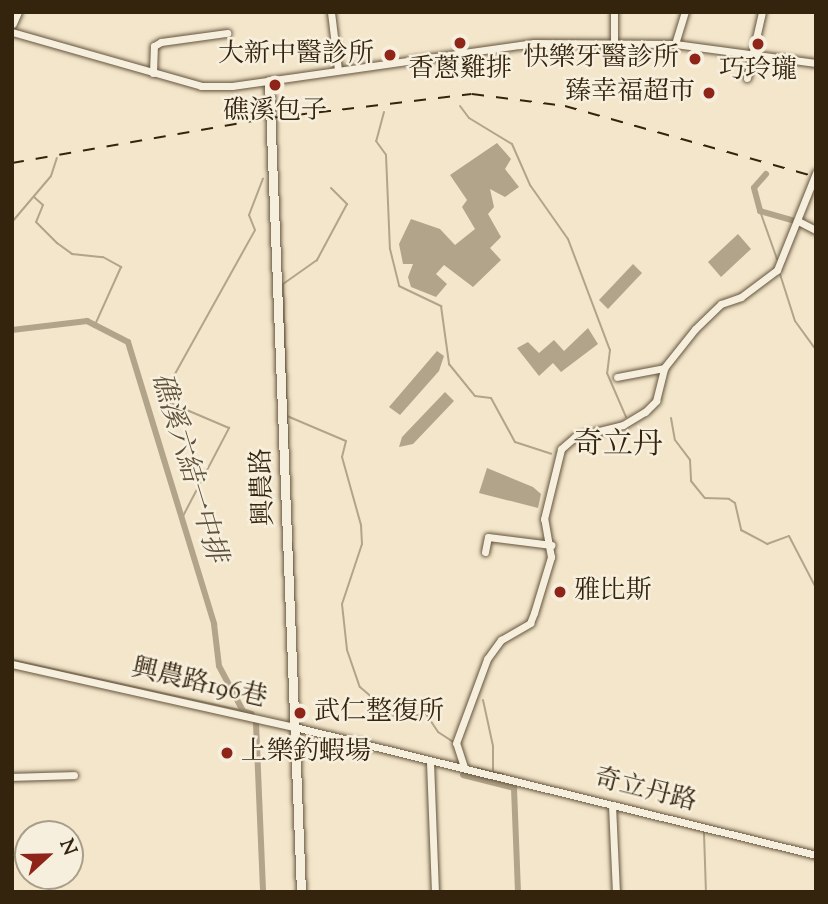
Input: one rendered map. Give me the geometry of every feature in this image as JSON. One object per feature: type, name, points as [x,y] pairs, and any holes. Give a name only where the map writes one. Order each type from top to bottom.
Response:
[{"type":"street","points":[[12,23],[17,12]]},
{"type":"street","points":[[331,12],[338,70]]},
{"type":"street","points":[[614,12],[614,43]]},
{"type":"street","points":[[675,44],[685,12]]},
{"type":"street","points":[[747,78],[750,52],[762,12]]},
{"type":"street","points":[[12,32],[201,86],[269,80],[534,43],[675,44],[816,63]]},
{"type":"street","points":[[153,73],[154,46],[160,42],[227,33]]},
{"type":"street","name":"興農路","points":[[269,80],[301,892]]},
{"type":"street","points":[[464,767],[456,743],[487,659],[501,640],[530,623],[551,545],[544,519],[561,449],[575,437],[623,425],[645,412],[656,401],[664,369],[721,304],[741,297],[777,270],[800,222],[816,173]]},
{"type":"street","points":[[800,222],[816,229]]},
{"type":"street","points":[[617,377],[664,369]]},
{"type":"street","points":[[485,552],[488,537],[551,545]]},
{"type":"street","name":"興農路196巷","points":[[12,664],[295,727]]},
{"type":"street","name":"奇立丹路","points":[[295,727],[816,855]]},
{"type":"street","points":[[430,762],[435,892]]},
{"type":"street","points":[[12,777],[74,775]]},
{"type":"street","points":[[612,805],[616,892]]},
{"type":"shaded area","points":[[497,143],[511,159],[505,169],[519,187],[505,197],[490,189],[494,207],[488,214],[501,237],[490,248],[501,260],[473,287],[444,265],[436,274],[447,284],[436,297],[411,287],[408,277],[413,264],[403,264],[399,244],[411,219],[440,229],[455,245],[475,229],[462,207],[467,200],[450,175]]},
{"type":"shaded area","points":[[738,234],[751,249],[721,277],[708,262]]},
{"type":"shaded area","points":[[633,264],[642,273],[608,309],[599,300]]},
{"type":"shaded area","points":[[588,328],[598,344],[561,372],[553,363],[539,376],[517,348],[528,342],[539,353],[554,340],[564,351]]},
{"type":"shaded area","points":[[437,351],[444,356],[439,371],[400,415],[389,407]]},
{"type":"shaded area","points":[[445,392],[454,401],[413,444],[399,447],[402,437]]},
{"type":"shaded area","points":[[487,468],[533,487],[541,494],[538,508],[479,493]]},
{"type":"waterway","points":[[460,106],[469,118],[512,144],[530,185],[568,239],[610,350],[607,373],[626,417]]},
{"type":"waterway","points":[[384,112],[376,141],[386,155],[390,249],[399,286],[441,306],[449,364],[475,396],[491,398],[515,442],[551,454]]},
{"type":"waterway","points":[[12,222],[51,176],[57,158]]},
{"type":"waterway","points":[[766,174],[754,188],[760,211],[795,221]]},
{"type":"waterway","points":[[182,518],[229,428],[161,399],[255,230],[249,215],[263,179]]},
{"type":"waterway","points":[[331,188],[347,204],[317,260],[283,284],[287,416],[346,441],[342,457],[361,525],[362,544],[342,604],[347,650],[360,687],[396,718],[426,714],[438,732],[455,743]]},
{"type":"waterway","points":[[34,197],[43,205],[36,222],[57,243],[72,254],[103,257],[121,267],[94,327]]},
{"type":"waterway","points":[[760,211],[777,259]]},
{"type":"waterway","points":[[779,271],[795,321],[816,350]]},
{"type":"waterway","name":"礁溪六結一中排","points":[[12,330],[87,321],[128,342],[214,624],[219,666],[243,711],[252,714]]},
{"type":"waterway","points":[[287,417],[288,443]]},
{"type":"waterway","points":[[671,418],[675,440],[690,460],[691,481],[705,498],[729,499],[735,503],[741,530],[767,544],[789,536],[816,588]]},
{"type":"waterway","points":[[292,543],[294,609]]},
{"type":"waterway","points":[[12,660],[243,711]]},
{"type":"waterway","points":[[483,700],[493,746],[493,772],[503,774]]},
{"type":"waterway","points":[[256,723],[263,892]]},
{"type":"waterway","points":[[477,768],[492,772]]},
{"type":"waterway","points":[[463,775],[514,788],[518,892]]},
{"type":"waterway","points":[[704,833],[706,892]]},
{"type":"railway","points":[[12,163],[271,118],[472,94],[565,106],[816,177]]},
{"type":"place","name":"香蔥雞排","points":[[460,43]]},
{"type":"place","name":"巧玲瓏","points":[[758,44]]},
{"type":"place","name":"大新中醫診所","points":[[390,55]]},
{"type":"place","name":"快樂牙醫診所","points":[[695,59]]},
{"type":"place","name":"礁溪包子","points":[[275,85]]},
{"type":"place","name":"臻幸福超市","points":[[709,93]]},
{"type":"place","name":"雅比斯","points":[[560,592]]},
{"type":"place","name":"武仁整復所","points":[[300,713]]},
{"type":"place","name":"上樂釣蝦場","points":[[227,753]]},
{"type":"district","name":"奇立丹","points":[[618,446]]}]
